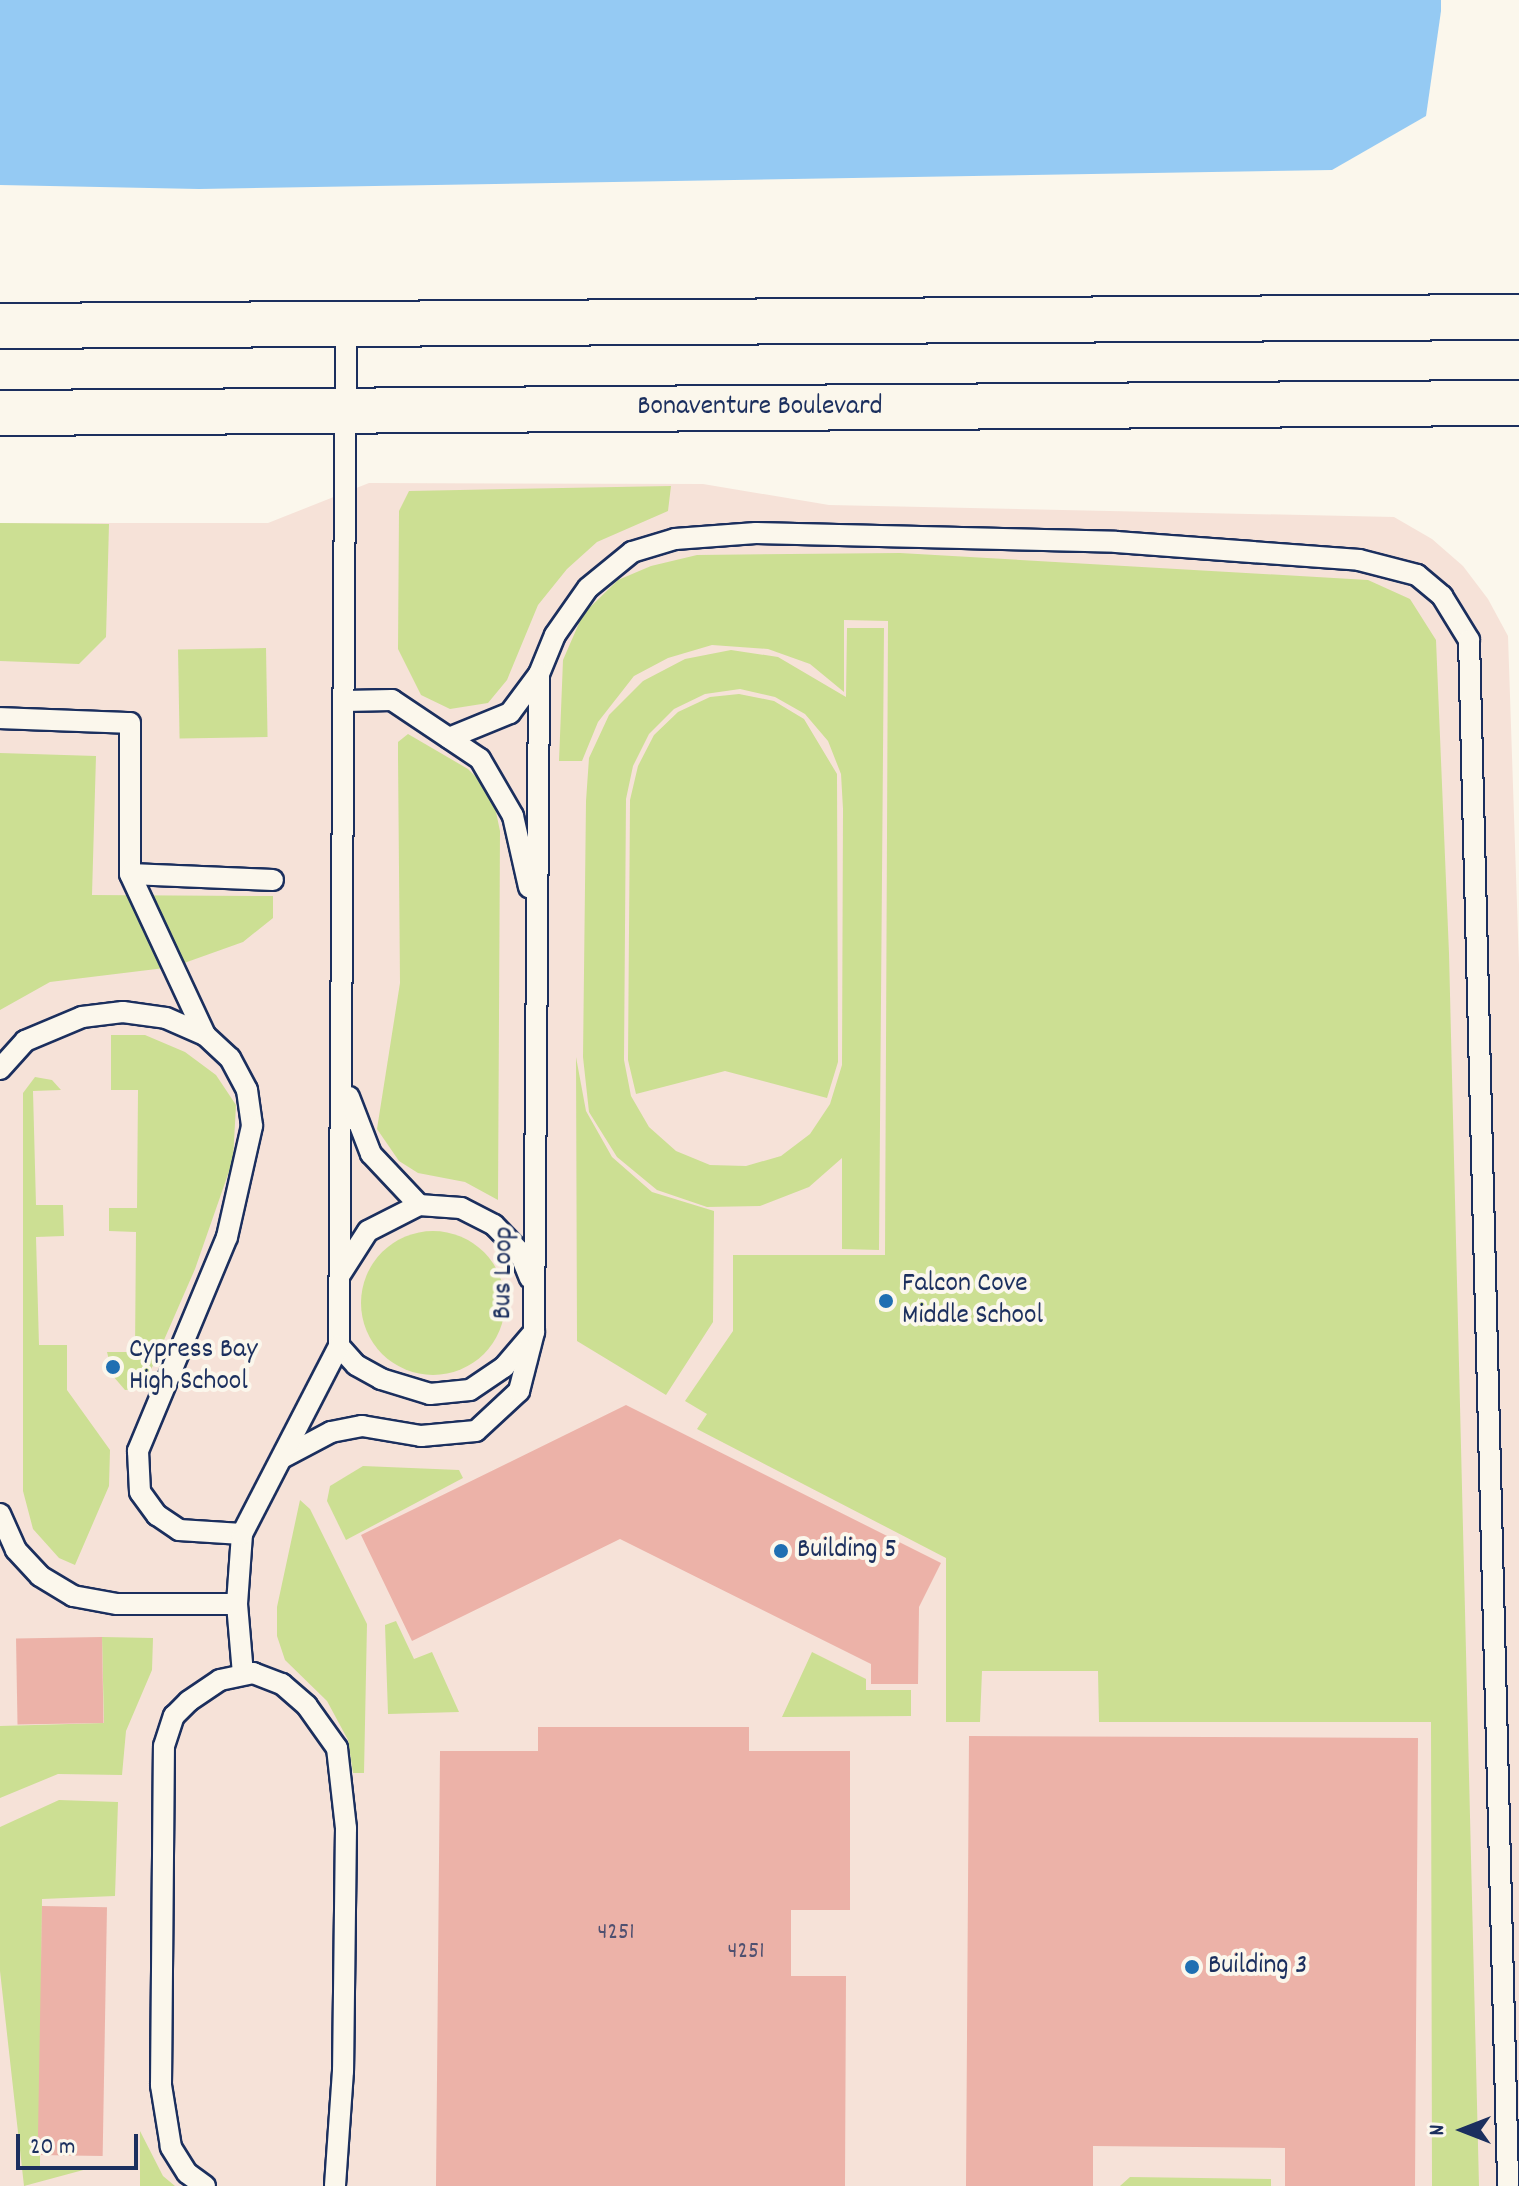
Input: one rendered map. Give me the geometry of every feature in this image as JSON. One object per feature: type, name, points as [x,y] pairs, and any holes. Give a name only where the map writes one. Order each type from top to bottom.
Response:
[{"type":"main road","points":[[0,326],[1519,317]]},
{"type":"main road","name":"Bonaventure Boulevard","points":[[0,413],[1519,403]]},
{"type":"lane","points":[[243,1674],[237,1604],[242,1534],[339,1346],[346,324]]},
{"type":"lane","points":[[449,738],[510,713],[539,674],[555,635],[588,588],[632,552],[675,539],[735,534],[1116,542],[1359,560],[1417,575],[1442,596],[1469,640],[1508,2186]]},
{"type":"lane","name":"Bus Loop","points":[[339,1346],[356,1365],[381,1379],[430,1394],[470,1390],[504,1367],[534,1332],[539,674]]},
{"type":"lane","points":[[345,701],[392,700],[480,759],[513,816],[537,928]]},
{"type":"lane","points":[[0,718],[130,723],[130,874],[205,1035]]},
{"type":"lane","points":[[130,874],[273,880]]},
{"type":"lane","points":[[0,1069],[25,1041],[82,1017],[123,1012],[166,1018],[205,1035],[230,1058],[247,1090],[252,1126],[227,1237],[138,1451],[140,1492],[157,1515],[179,1530],[242,1534]]},
{"type":"lane","points":[[343,1045],[350,1105],[371,1154],[419,1205]]},
{"type":"lane","points":[[341,1273],[368,1231],[419,1205],[461,1208],[494,1225],[519,1251],[534,1285]]},
{"type":"lane","points":[[284,1457],[331,1432],[362,1426],[421,1436],[476,1431],[519,1391],[534,1332]]},
{"type":"lane","points":[[0,1514],[16,1550],[40,1576],[73,1596],[117,1604],[237,1604]]},
{"type":"lane","points":[[205,2186],[187,2173],[171,2147],[161,2085],[164,1746],[174,1716],[189,1701],[220,1680],[243,1674],[282,1684],[324,1725],[337,1748],[346,1828],[343,2071],[335,2186]]},
{"type":"shaded area","name":"Falcon Cove Middle School","points":[[369,483],[703,484],[829,505],[1394,517],[1432,539],[1463,566],[1488,599],[1508,636],[1519,965],[1519,2186],[0,2186],[0,523],[268,523]]},
{"type":"green space","points":[[671,486],[668,511],[597,542],[567,569],[538,605],[507,680],[488,703],[450,709],[421,695],[398,649],[399,511],[409,491]]},
{"type":"green space","points":[[0,523],[109,524],[106,637],[79,664],[0,661]]},
{"type":"green space","points":[[900,553],[1368,580],[1410,599],[1436,640],[1449,953],[1479,2186],[1432,2186],[1431,1722],[1099,1722],[1098,1671],[982,1671],[980,1722],[946,1722],[946,1558],[697,1429],[707,1414],[685,1401],[733,1331],[733,1255],[885,1255],[888,621],[844,620],[844,692],[810,664],[768,649],[712,645],[668,658],[634,676],[598,722],[582,761],[559,761],[563,660],[583,614],[618,580],[651,566],[697,555]]},
{"type":"green space","points":[[847,628],[884,628],[879,1250],[842,1249],[842,1158],[809,1187],[760,1206],[707,1207],[657,1190],[617,1157],[589,1112],[583,1057],[589,758],[609,715],[643,681],[685,659],[731,650],[778,657],[846,697]],"holes":[[[740,689],[775,697],[805,714],[828,741],[841,774],[842,1065],[830,1104],[810,1134],[781,1156],[746,1166],[710,1165],[676,1151],[649,1127],[631,1096],[624,1060],[626,799],[633,766],[649,734],[674,709],[705,694]]]},
{"type":"green space","points":[[266,648],[268,737],[180,739],[178,650]]},
{"type":"green space","points":[[739,694],[774,701],[804,719],[837,774],[838,1062],[827,1098],[725,1071],[636,1094],[628,1060],[630,800],[638,766],[654,735],[678,712],[710,697]]},
{"type":"green space","points":[[408,734],[468,769],[492,793],[500,831],[498,1200],[465,1182],[418,1173],[399,1161],[377,1129],[400,983],[398,742]]},
{"type":"green space","points":[[0,753],[96,756],[92,895],[273,896],[273,918],[243,942],[173,967],[50,982],[0,1010]]},
{"type":"green space","points":[[111,1035],[145,1035],[185,1052],[216,1075],[236,1105],[233,1160],[195,1269],[147,1379],[138,1389],[125,1390],[113,1376],[107,1352],[135,1352],[136,1232],[109,1231],[109,1208],[137,1208],[138,1090],[111,1090]]},
{"type":"green space","points":[[576,1057],[586,1111],[612,1157],[652,1192],[714,1211],[713,1322],[666,1395],[577,1341]]},
{"type":"green space","points":[[35,1077],[52,1080],[61,1090],[33,1091],[36,1205],[63,1205],[64,1236],[36,1237],[39,1345],[67,1345],[67,1390],[110,1450],[109,1486],[75,1565],[59,1558],[33,1529],[23,1491],[23,1093]]},
{"type":"green space","points":[[433,1231],[461,1236],[484,1252],[500,1275],[505,1303],[500,1331],[484,1354],[461,1370],[433,1375],[405,1370],[382,1354],[366,1331],[361,1303],[366,1275],[382,1252],[405,1236]]},
{"type":"green space","points":[[363,1466],[459,1470],[463,1478],[346,1540],[327,1501],[330,1486]]},
{"type":"green space","points":[[300,1500],[310,1509],[367,1624],[364,1773],[353,1773],[348,1740],[327,1701],[285,1660],[277,1636],[277,1607]]},
{"type":"green space","points":[[396,1621],[414,1659],[432,1652],[459,1712],[388,1714],[385,1625]]},
{"type":"green space","points":[[102,1637],[153,1638],[152,1670],[126,1731],[122,1775],[58,1774],[0,1798],[0,1726],[104,1723]]},
{"type":"green space","points":[[812,1652],[866,1679],[866,1690],[911,1690],[911,1716],[782,1717]]},
{"type":"green space","points":[[59,1800],[118,1802],[115,1896],[42,1899],[40,2167],[87,2169],[24,2186],[0,1971],[0,1827]]},
{"type":"green space","points":[[140,2131],[163,2176],[175,2186],[140,2186]]},
{"type":"green space","points":[[1130,2177],[1271,2179],[1271,2186],[1120,2186]]},
{"type":"water","points":[[0,0],[1441,0],[1441,11],[1426,116],[1332,170],[199,189],[0,185]]},
{"type":"building","name":"Building 5","points":[[626,1405],[941,1563],[919,1607],[918,1684],[871,1684],[871,1664],[620,1539],[412,1641],[361,1535]]},
{"type":"building","points":[[102,1637],[104,1723],[18,1724],[16,1639]]},
{"type":"building","points":[[538,1727],[749,1727],[749,1751],[850,1751],[850,1910],[791,1910],[791,1976],[846,1976],[845,2186],[436,2186],[440,1751],[538,1751]]},
{"type":"building","name":"Building 3","points":[[969,1736],[1418,1738],[1415,2186],[1285,2186],[1285,2148],[1093,2146],[1093,2186],[966,2186]]},
{"type":"building","points":[[42,1906],[107,1907],[103,2156],[38,2155]]},
{"type":"place","name":"Falcon Cove Middle School","points":[[886,1301]]},
{"type":"place","name":"Cypress Bay High School","points":[[113,1367]]},
{"type":"place","name":"Building 5","points":[[781,1551]]},
{"type":"place","name":"Building 3","points":[[1192,1967]]}]
